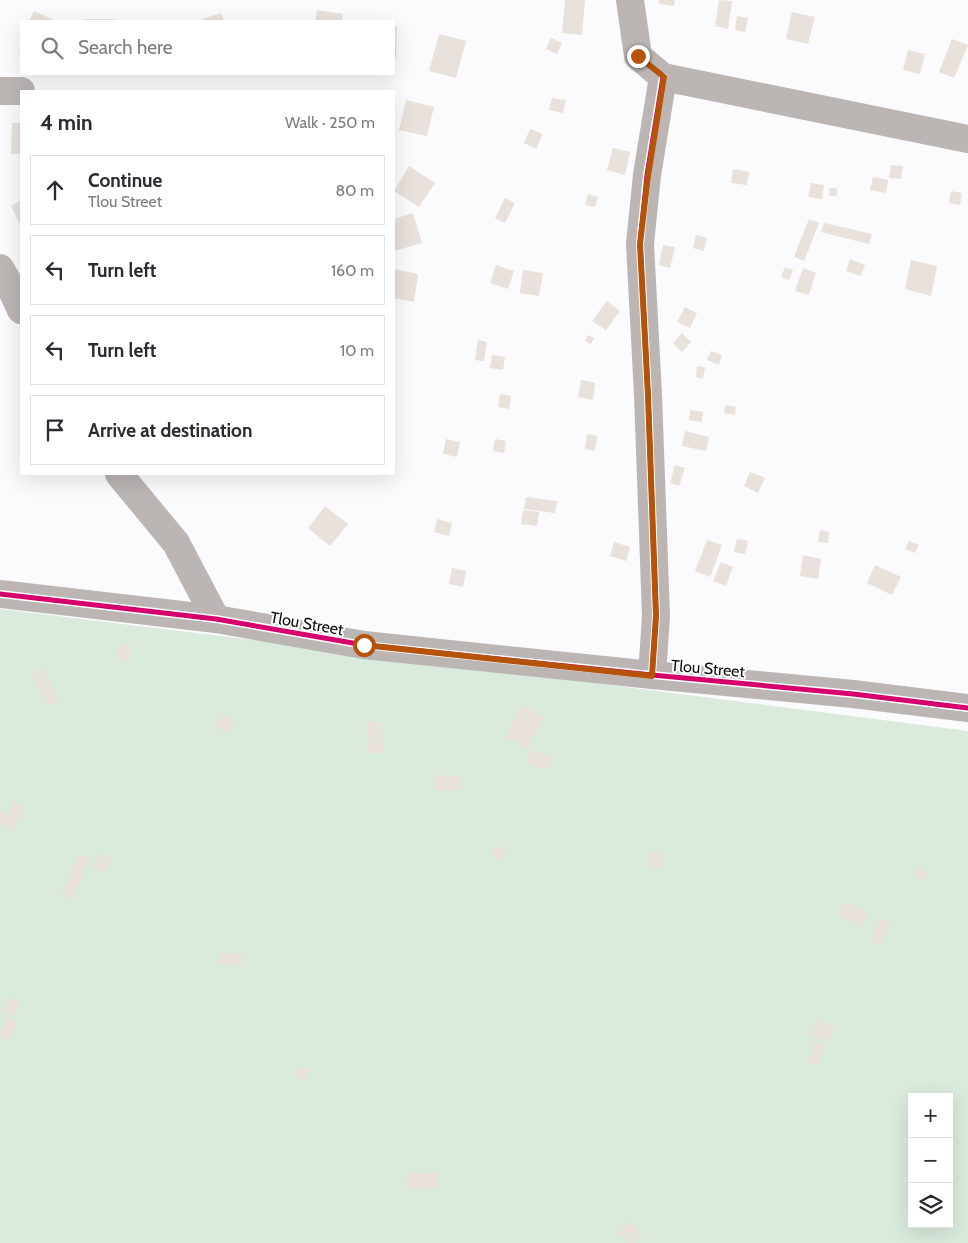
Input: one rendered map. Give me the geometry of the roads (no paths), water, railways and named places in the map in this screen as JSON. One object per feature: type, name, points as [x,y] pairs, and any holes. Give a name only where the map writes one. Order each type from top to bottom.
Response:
[{"type":"street","points":[[630,0],[638,56],[664,77],[968,139]]},
{"type":"street","points":[[652,676],[656,606],[640,244],[648,176],[664,77]]},
{"type":"street","points":[[0,91],[20,91]]},
{"type":"street","points":[[9,276],[20,307]]},
{"type":"street","points":[[120,475],[176,544],[216,620]]},
{"type":"street","name":"Tlou Street","points":[[0,594],[216,620],[364,645],[652,676],[853,694],[968,708]]}]
